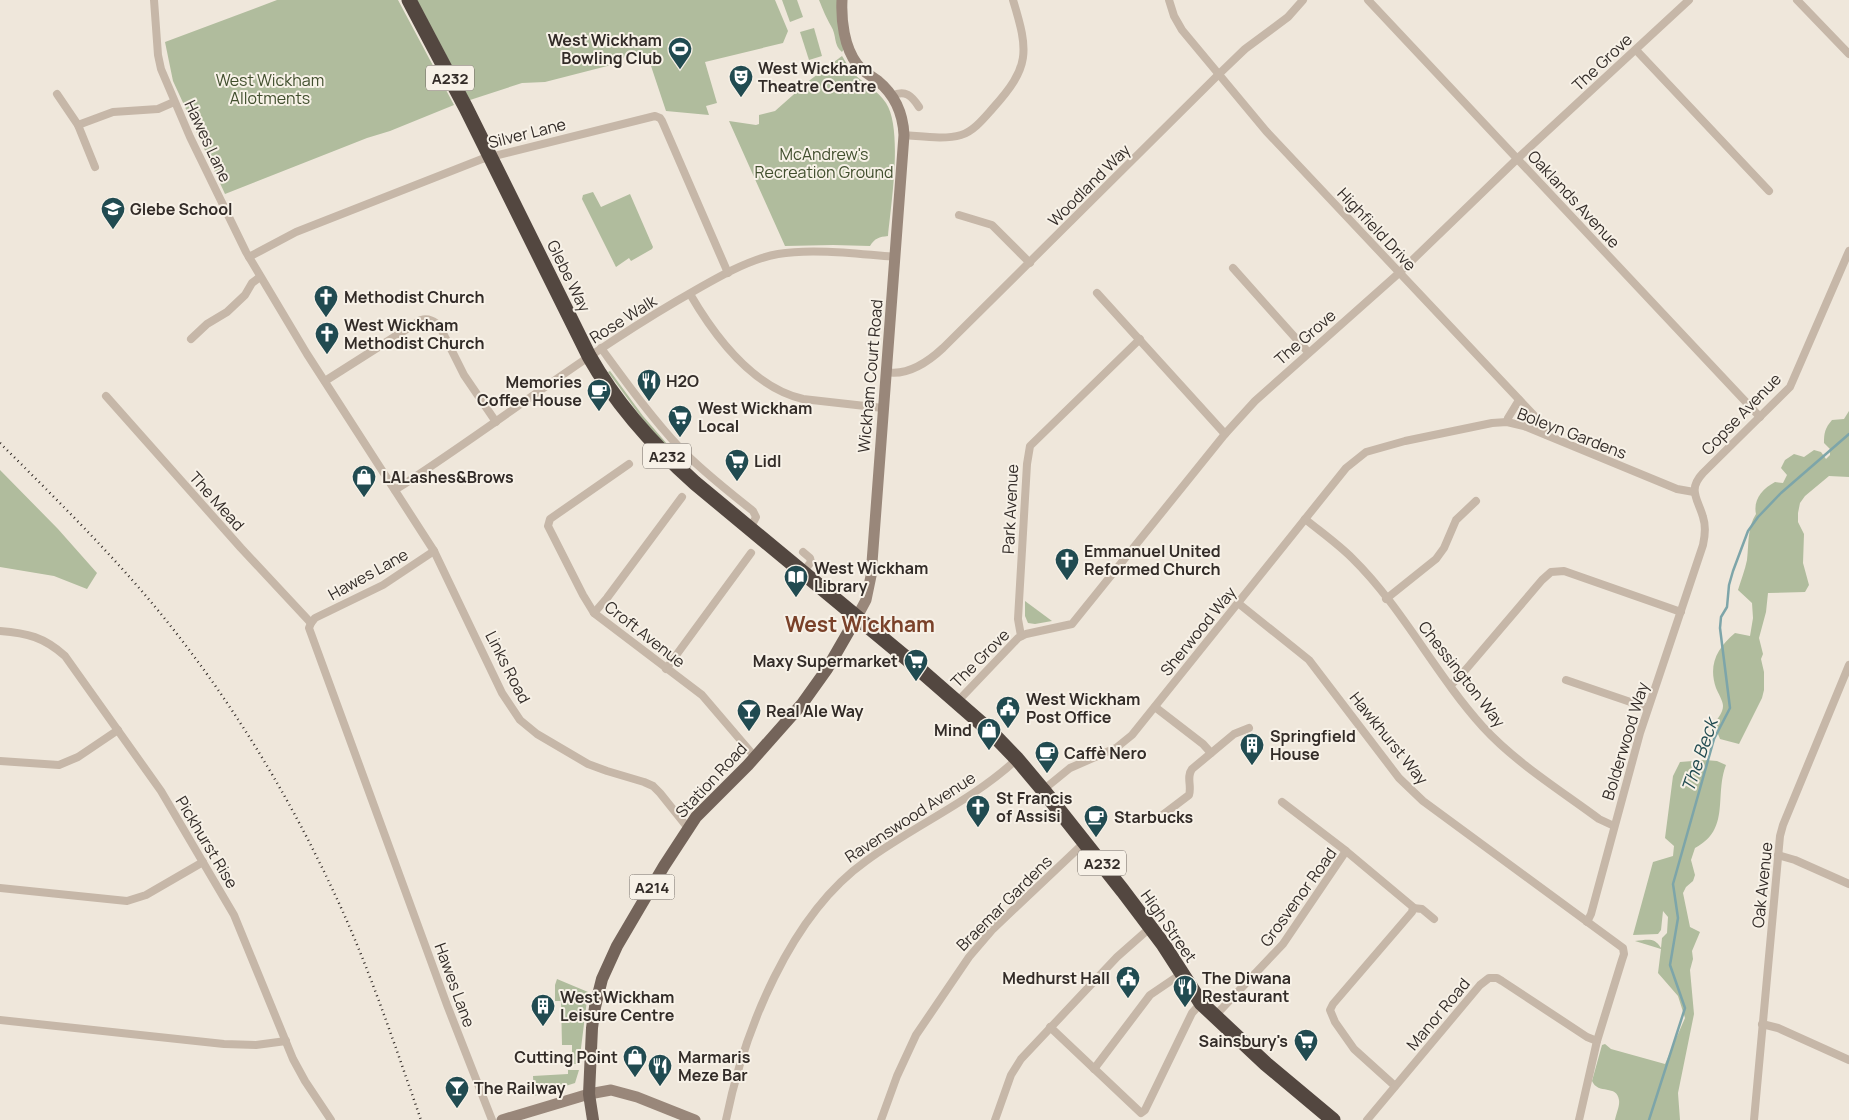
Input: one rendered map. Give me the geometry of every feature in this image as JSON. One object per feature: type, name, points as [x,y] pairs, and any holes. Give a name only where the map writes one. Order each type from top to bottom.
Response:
[{"type":"highway","name":"Glebe Way","points":[[409,0],[595,352],[599,372],[651,440],[686,464],[750,529],[857,616]]},
{"type":"highway","name":"High Street","points":[[857,616],[958,701],[1017,760],[1085,842],[1151,927],[1201,1003],[1266,1064],[1333,1120]]},
{"type":"main road","name":"Station Road","points":[[590,1094],[592,1028],[596,1000],[602,979],[620,940],[688,828],[707,804],[756,757],[814,688],[857,616]]},
{"type":"main road","name":"A214","points":[[590,1094],[593,1120]]},
{"type":"street","name":"Hawes Lane","points":[[154,0],[158,54],[164,76],[174,102],[249,257],[325,381],[434,551],[394,579],[315,618],[310,623],[310,631],[447,1004],[492,1120]]},
{"type":"street","points":[[842,0],[844,31],[853,59],[862,70],[892,96],[898,93],[905,93],[914,99],[919,107]]},
{"type":"street","points":[[904,135],[951,136],[966,133],[1010,89],[1021,67],[1024,47],[1022,30],[1013,0]]},
{"type":"street","name":"Highfield Drive","points":[[1170,0],[1174,16],[1181,29],[1266,131],[1546,429],[1547,436]]},
{"type":"street","name":"Woodland Way","points":[[886,372],[904,372],[933,357],[957,336],[1218,75],[1246,49],[1288,17],[1303,0]]},
{"type":"street","name":"Oaklands Avenue","points":[[1368,0],[1760,417]]},
{"type":"street","name":"The Grove","points":[[958,701],[1006,649],[1021,636],[1072,624],[1225,434],[1260,396],[1399,273],[1517,159],[1690,0]]},
{"type":"street","points":[[1797,0],[1849,54]]},
{"type":"street","points":[[1636,50],[1769,191]]},
{"type":"street","points":[[58,94],[78,125],[95,167]]},
{"type":"street","name":"Wickham Court Road","points":[[857,616],[866,600],[871,576],[904,135],[901,117],[892,96]]},
{"type":"street","points":[[78,125],[113,112],[158,109],[174,102]]},
{"type":"street","name":"Silver Lane","points":[[249,257],[308,227],[490,156],[657,117],[664,126],[728,273]]},
{"type":"street","points":[[960,216],[992,225],[1030,263]]},
{"type":"street","name":"Copse Avenue","points":[[1694,492],[1699,477],[1791,384],[1849,251]]},
{"type":"street","name":"Rose Walk","points":[[395,490],[595,352],[728,273],[766,257],[782,254],[834,253],[895,257]]},
{"type":"street","points":[[1233,268],[1308,352]]},
{"type":"street","points":[[191,339],[207,324],[227,312],[245,295],[252,283],[260,277]]},
{"type":"street","points":[[1097,293],[1225,434]]},
{"type":"street","points":[[690,294],[708,322],[739,359],[757,377],[776,389],[803,400],[883,408]]},
{"type":"street","points":[[325,381],[416,322],[424,319],[430,320],[436,322],[440,327],[464,375],[496,422]]},
{"type":"street","name":"Park Avenue","points":[[1021,636],[1018,619],[1027,455],[1030,446],[1140,339]]},
{"type":"street","name":"The Mead","points":[[106,396],[240,548],[310,623]]},
{"type":"street","points":[[1507,422],[1519,400]]},
{"type":"street","name":"Boleyn Gardens","points":[[1351,462],[1366,452],[1377,448],[1484,424],[1507,422],[1520,425],[1670,487],[1686,492],[1694,492]]},
{"type":"street","name":"Sherwood Way","points":[[1043,790],[1070,768],[1109,752],[1132,735],[1351,462]]},
{"type":"street","name":"Croft Avenue","points":[[629,464],[550,519],[548,524],[583,595],[594,613],[702,695],[756,757]]},
{"type":"street","name":"Bolderwood Way","points":[[1587,922],[1591,914],[1648,708],[1696,570],[1705,538],[1705,526],[1694,492]]},
{"type":"street","points":[[594,613],[608,598],[682,497]]},
{"type":"street","points":[[1386,599],[1436,559],[1444,548],[1456,520],[1476,501]]},
{"type":"street","name":"Chessington Way","points":[[1306,519],[1352,558],[1386,599],[1477,720],[1506,750],[1599,819],[1614,826]]},
{"type":"street","name":"Links Road","points":[[434,551],[500,689],[520,720],[537,734],[588,764],[640,780],[653,786],[660,792],[688,828]]},
{"type":"street","points":[[803,552],[810,558],[811,562],[803,572]]},
{"type":"street","points":[[666,669],[751,553]]},
{"type":"street","points":[[1451,685],[1544,577],[1555,571],[1564,571],[1681,612]]},
{"type":"street","name":"Hawkhurst Way","points":[[1238,603],[1309,660],[1399,778],[1422,801],[1623,948],[1624,951],[1597,1040]]},
{"type":"street","name":"Pickhurst Rise","points":[[0,631],[31,636],[52,644],[65,656],[160,791],[234,915],[286,1041],[306,1081],[331,1120]]},
{"type":"street","name":"Oak Avenue","points":[[1754,1120],[1778,855],[1783,826],[1849,665]]},
{"type":"street","points":[[1566,680],[1648,708]]},
{"type":"street","points":[[1155,707],[1203,744],[1211,753]]},
{"type":"street","points":[[1160,817],[1189,796],[1190,772],[1234,734],[1249,728]]},
{"type":"street","points":[[0,761],[59,765],[78,757],[118,730]]},
{"type":"street","name":"Ravenswood Avenue","points":[[726,1120],[742,1058],[769,990],[791,948],[819,904],[846,876],[864,862],[976,792],[1017,760]]},
{"type":"street","points":[[1282,802],[1346,851]]},
{"type":"street","name":"Braemar Gardens","points":[[881,1120],[897,1076],[920,1029],[972,952],[1085,842]]},
{"type":"street","name":"Grosvenor Road","points":[[1214,1017],[1283,944],[1346,851],[1411,904],[1413,908],[1422,910],[1434,918]]},
{"type":"street","points":[[1778,855],[1795,860],[1849,884]]},
{"type":"street","points":[[0,888],[126,901],[146,896],[203,862]]},
{"type":"street","points":[[1395,1086],[1354,1049],[1335,1022],[1330,1010],[1332,1004],[1412,912],[1413,908]]},
{"type":"street","points":[[995,1120],[1014,1069],[1050,1027],[1117,956],[1151,927]]},
{"type":"street","points":[[1094,1069],[1150,994],[1181,974]]},
{"type":"street","name":"Manor Road","points":[[1367,1120],[1480,985],[1488,978],[1497,978],[1587,1036],[1597,1040]]},
{"type":"street","points":[[1050,1027],[1141,1113],[1145,1110],[1192,1013],[1201,1003]]},
{"type":"street","points":[[0,1020],[224,1044],[256,1045],[286,1041]]},
{"type":"street","points":[[1762,1024],[1778,1028],[1849,1060]]},
{"type":"street","points":[[1579,1120],[1597,1040]]},
{"type":"street","points":[[502,1120],[606,1090],[620,1092],[694,1120]]},
{"type":"green space","name":"West Wickham Allotments","points":[[277,0],[398,0],[454,105],[225,194],[173,81],[165,42]]},
{"type":"green space","points":[[417,0],[775,0],[788,31],[783,43],[705,62],[717,103],[706,106],[709,115],[666,111],[647,54],[634,53],[631,56],[626,55],[619,63],[545,82],[522,83],[470,100]]},
{"type":"green space","points":[[782,0],[797,0],[803,17],[790,22]]},
{"type":"green space","points":[[819,0],[837,0],[844,49],[842,52],[837,46],[833,29]]},
{"type":"green space","points":[[814,28],[822,56],[809,60],[800,32]]},
{"type":"green space","name":"McAndrew's Recreation Ground","points":[[842,56],[855,75],[883,99],[891,115],[895,148],[888,236],[878,238],[870,246],[785,246],[729,121],[759,124],[759,115],[775,111],[810,80]]},
{"type":"green space","points":[[593,192],[601,207],[630,194],[653,247],[652,249],[631,261],[629,258],[616,267],[582,199],[583,195]]},
{"type":"green space","points":[[610,371],[643,416],[668,445],[666,447],[641,417],[608,372]]},
{"type":"green space","points":[[1849,411],[1849,477],[1829,476],[1805,496],[1800,503],[1798,522],[1804,534],[1803,563],[1809,585],[1805,592],[1768,593],[1766,612],[1759,638],[1763,654],[1761,659],[1764,672],[1762,698],[1739,744],[1720,739],[1714,724],[1723,706],[1714,680],[1714,664],[1723,645],[1735,633],[1750,636],[1753,618],[1752,603],[1738,590],[1747,560],[1750,530],[1756,514],[1757,500],[1770,485],[1775,482],[1783,483],[1787,475],[1781,468],[1785,460],[1794,454],[1804,457],[1814,450],[1821,452],[1826,459],[1830,455],[1830,449],[1824,443],[1826,428],[1832,420],[1844,419]]},
{"type":"green space","points":[[0,470],[58,529],[97,573],[87,589],[54,576],[0,567]]},
{"type":"green space","points":[[1025,601],[1052,621],[1035,624],[1028,623],[1025,616]]},
{"type":"green space","points":[[1717,761],[1726,765],[1717,822],[1706,840],[1695,848],[1691,860],[1695,875],[1693,881],[1686,887],[1683,893],[1690,927],[1700,932],[1692,951],[1693,959],[1690,970],[1694,1014],[1678,1093],[1680,1120],[1615,1120],[1619,1105],[1618,1095],[1615,1092],[1598,1088],[1592,1081],[1602,1045],[1605,1044],[1611,1049],[1665,1064],[1685,1018],[1678,996],[1658,973],[1661,949],[1635,941],[1653,941],[1661,948],[1662,938],[1667,933],[1668,917],[1663,911],[1661,930],[1658,934],[1633,935],[1653,862],[1673,856],[1674,846],[1665,838],[1673,776],[1680,762]]},
{"type":"green space","points":[[557,979],[588,992],[579,1064],[572,1064],[572,1045],[562,1045],[561,1001],[555,1001]]},
{"type":"green space","points":[[568,1070],[579,1070],[575,1083],[534,1096],[533,1076],[568,1074]]},
{"type":"waterway","name":"The Beck","points":[[1649,1120],[1685,1008],[1670,965],[1678,918],[1673,884],[1714,739],[1730,708],[1720,628],[1721,617],[1727,607],[1729,585],[1733,571],[1748,531],[1758,517],[1781,493],[1849,434]]},
{"type":"railway","points":[[0,443],[93,537],[146,596],[223,697],[269,769],[310,844],[355,940],[421,1120]]},
{"type":"place","name":"West Wickham Bowling Club","points":[[680,70]]},
{"type":"place","name":"West Wickham Theatre Centre","points":[[741,98]]},
{"type":"place","name":"Glebe School","points":[[113,230]]},
{"type":"place","name":"Methodist Church","points":[[326,318]]},
{"type":"place","name":"West Wickham Methodist Church","points":[[327,355]]},
{"type":"place","name":"H2O","points":[[649,402]]},
{"type":"place","name":"Memories Coffee House","points":[[599,412]]},
{"type":"place","name":"West Wickham Local","points":[[680,438]]},
{"type":"place","name":"Lidl","points":[[737,482]]},
{"type":"place","name":"LALashes&Brows","points":[[364,498]]},
{"type":"place","name":"Emmanuel United Reformed Church","points":[[1067,581]]},
{"type":"place","name":"West Wickham Library","points":[[796,598]]},
{"type":"place","name":"Maxy Supermarket","points":[[916,682]]},
{"type":"place","name":"West Wickham Post Office","points":[[1008,729]]},
{"type":"place","name":"Real Ale Way","points":[[749,732]]},
{"type":"place","name":"Mind","points":[[989,751]]},
{"type":"place","name":"Springfield House","points":[[1252,766]]},
{"type":"place","name":"Caffè Nero","points":[[1047,774]]},
{"type":"place","name":"St Francis of Assisi","points":[[978,828]]},
{"type":"place","name":"Starbucks","points":[[1096,838]]},
{"type":"place","name":"Medhurst Hall","points":[[1128,999]]},
{"type":"place","name":"The Diwana Restaurant","points":[[1185,1008]]},
{"type":"place","name":"West Wickham Leisure Centre","points":[[543,1027]]},
{"type":"place","name":"Sainsbury's","points":[[1306,1062]]},
{"type":"place","name":"Cutting Point","points":[[635,1078]]},
{"type":"place","name":"Marmaris Meze Bar","points":[[660,1087]]},
{"type":"place","name":"The Railway","points":[[457,1109]]},
{"type":"district","name":"West Wickham","points":[[860,624]]}]
